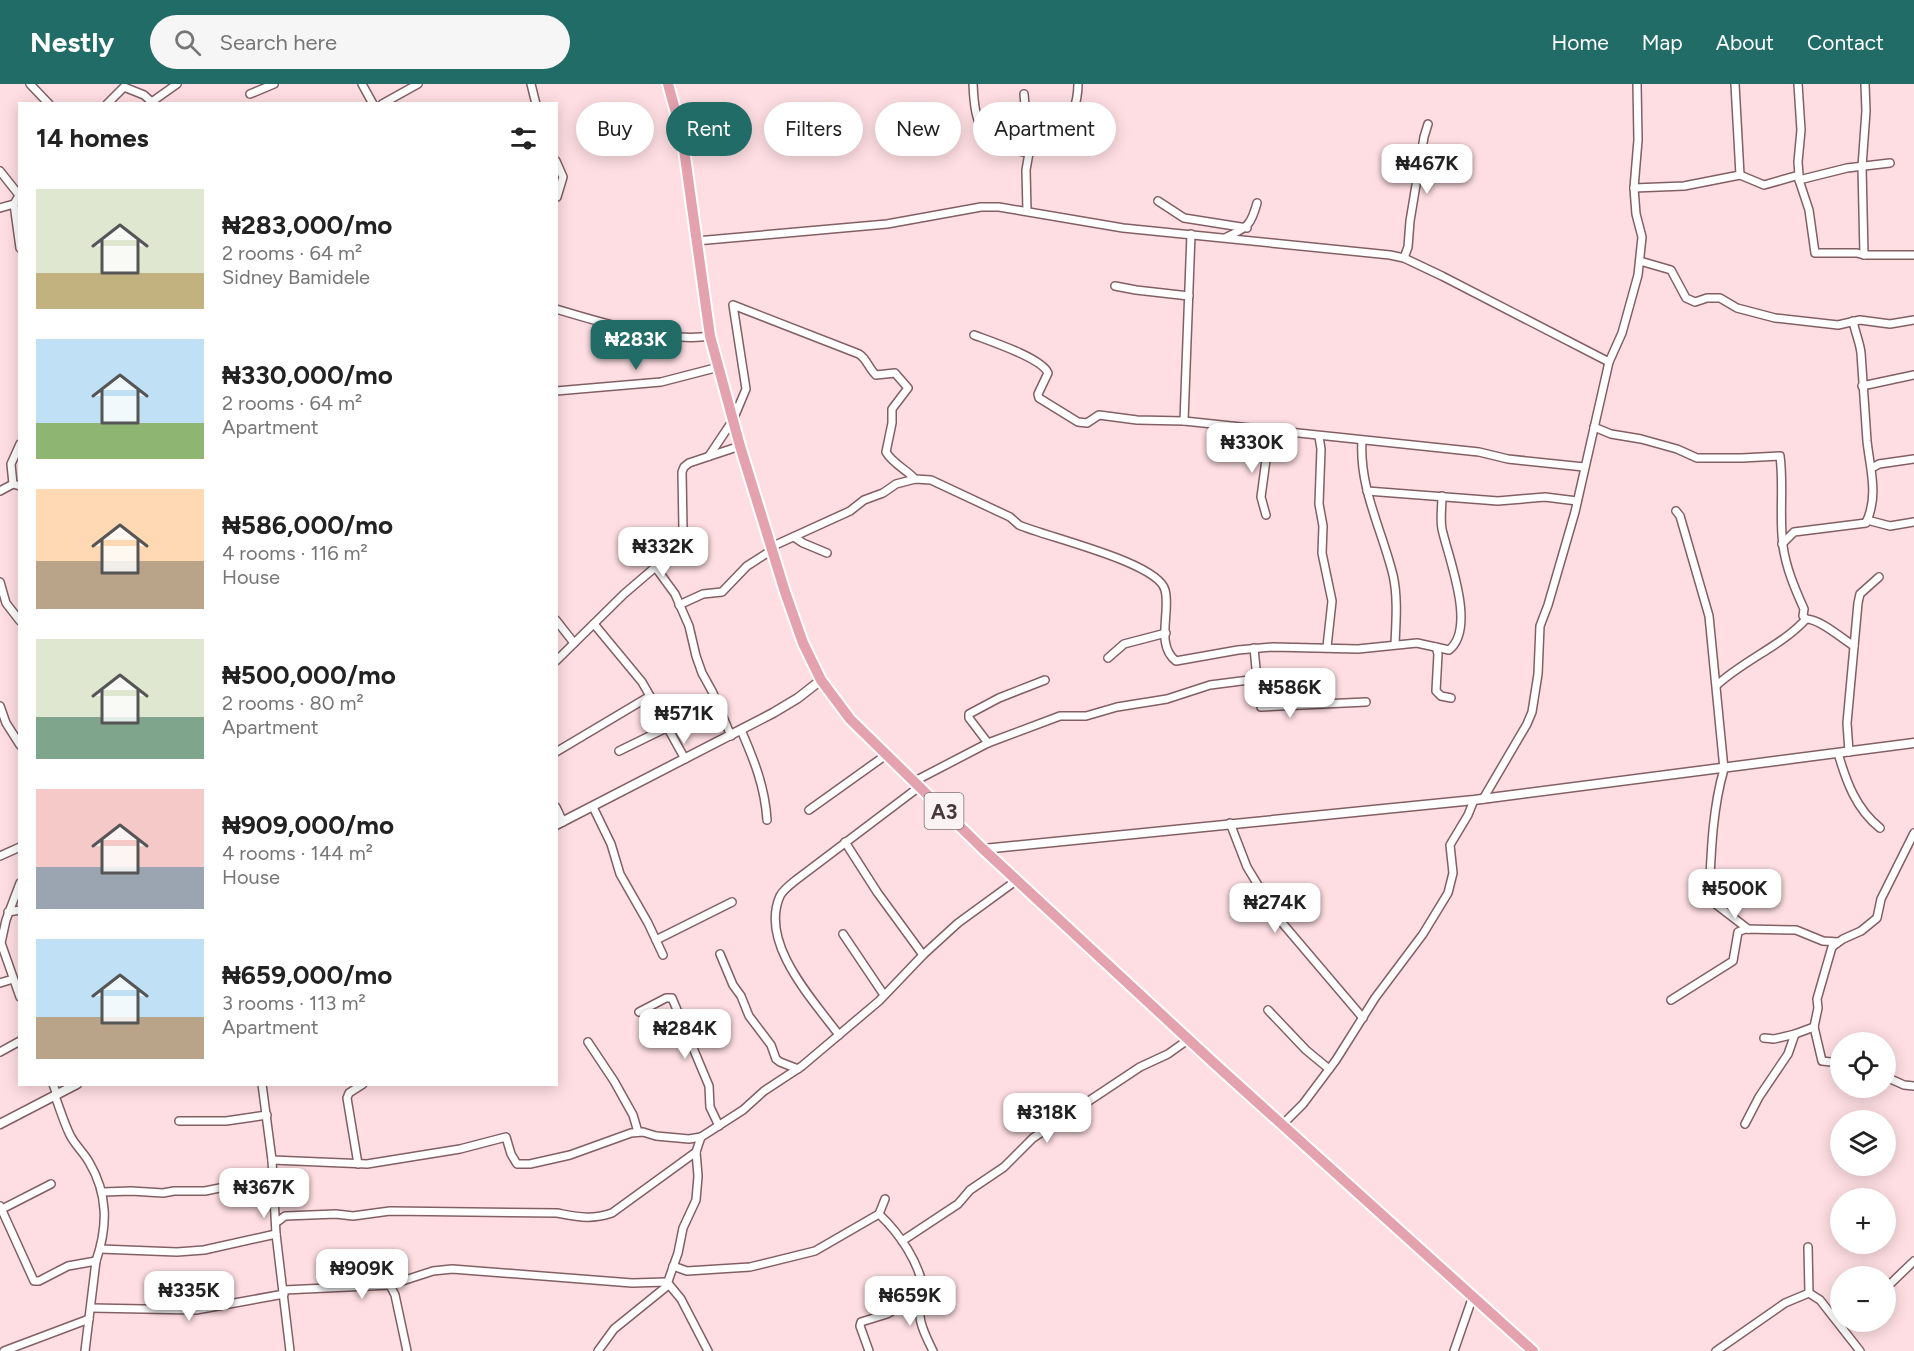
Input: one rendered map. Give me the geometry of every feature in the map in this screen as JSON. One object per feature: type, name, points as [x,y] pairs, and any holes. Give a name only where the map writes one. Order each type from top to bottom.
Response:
[{"type":"highway","name":"A3","points":[[668,84],[682,135],[710,336],[740,446],[772,549],[803,643],[821,680],[850,719],[983,849],[1282,1125],[1533,1351]]},
{"type":"street","points":[[30,84],[47,102]]},
{"type":"street","points":[[109,102],[123,85],[153,102],[177,84]]},
{"type":"street","points":[[250,94],[274,84]]},
{"type":"street","points":[[362,84],[371,102]]},
{"type":"street","points":[[386,102],[418,84]]},
{"type":"street","points":[[531,84],[536,102]]},
{"type":"street","points":[[973,84],[974,102]]},
{"type":"street","points":[[1076,102],[1078,84]]},
{"type":"street","points":[[1282,1125],[1303,1104],[1329,1069],[1375,998],[1423,934],[1448,893],[1454,873],[1450,845],[1527,724],[1532,712],[1538,674],[1540,626],[1577,501],[1609,362],[1622,333],[1638,275],[1642,237],[1636,214],[1634,188],[1638,140],[1637,84]]},
{"type":"street","points":[[1735,84],[1740,175]]},
{"type":"street","points":[[1798,84],[1801,130],[1799,177],[1809,210],[1815,253],[1914,255]]},
{"type":"street","points":[[1864,255],[1862,167],[1866,111],[1865,84]]},
{"type":"street","points":[[1024,94],[1025,102]]},
{"type":"street","points":[[1404,258],[1408,247],[1410,221],[1428,124]]},
{"type":"street","points":[[1027,211],[1026,170],[1028,156]]},
{"type":"street","points":[[1634,188],[1684,186],[1740,175],[1764,184],[1890,163]]},
{"type":"street","points":[[558,166],[563,177],[558,194]]},
{"type":"street","points":[[0,171],[18,193]]},
{"type":"street","points":[[18,196],[14,204],[18,233]]},
{"type":"street","points":[[1158,201],[1184,218],[1246,228]]},
{"type":"street","points":[[1225,238],[1246,228],[1253,218],[1257,203]]},
{"type":"street","points":[[0,208],[14,204]]},
{"type":"street","points":[[696,242],[887,224],[981,207],[999,207],[1112,226],[1404,258],[1509,309],[1609,362]]},
{"type":"street","points":[[1184,421],[1191,234]]},
{"type":"street","points":[[1640,261],[1671,270],[1686,298],[1695,302],[1707,298],[1720,298],[1737,308],[1775,318],[1838,325],[1860,320],[1890,324],[1914,320]]},
{"type":"street","points":[[1115,286],[1136,291],[1189,296]]},
{"type":"street","points":[[709,456],[734,420],[746,389],[733,305],[859,354],[876,375],[895,373],[908,388],[892,409],[892,423],[886,452],[894,462],[915,479]]},
{"type":"street","points":[[558,310],[680,339],[710,336]]},
{"type":"street","points":[[1782,544],[1794,532],[1866,522],[1873,508],[1872,468],[1862,386],[1861,350],[1853,321]]},
{"type":"street","points":[[974,335],[1046,368],[1048,373],[1038,394],[1039,398],[1078,422],[1087,423],[1099,415],[1137,420],[1184,421],[1479,452],[1508,459],[1584,467]]},
{"type":"street","points":[[558,391],[661,382],[719,367]]},
{"type":"street","points":[[1862,386],[1914,375]]},
{"type":"street","points":[[1594,427],[1611,434],[1677,448],[1697,458],[1780,456],[1783,476],[1782,544],[1786,564],[1806,619]]},
{"type":"street","points":[[1266,515],[1261,497],[1269,430]]},
{"type":"street","points":[[1319,436],[1322,553],[1332,601],[1327,647]]},
{"type":"street","points":[[1362,441],[1361,465],[1367,491],[1394,577],[1395,644]]},
{"type":"street","points":[[558,659],[624,594],[666,558],[683,529],[683,469],[689,463],[740,446]]},
{"type":"street","points":[[0,490],[16,485],[11,464],[18,448]]},
{"type":"street","points":[[1872,468],[1879,464],[1914,459]]},
{"type":"street","points":[[679,605],[703,594],[722,592],[747,566],[772,549],[850,511],[869,498],[897,484],[915,479],[931,480],[995,509],[1029,530],[1082,545],[1143,569],[1166,590],[1168,649],[1176,661],[1254,648],[1370,649],[1395,644],[1422,644],[1439,650],[1449,650],[1454,646],[1459,631],[1461,613],[1442,526],[1442,496]]},
{"type":"street","points":[[1367,491],[1501,501],[1545,497],[1577,501]]},
{"type":"street","points":[[1676,511],[1680,516],[1709,616],[1724,769],[1719,784],[1714,827],[1709,899],[1748,928]]},
{"type":"street","points":[[1867,520],[1890,526],[1914,522]]},
{"type":"street","points":[[794,537],[827,553]]},
{"type":"street","points":[[656,568],[675,594],[689,626],[702,673],[731,736]]},
{"type":"street","points":[[1849,752],[1847,723],[1860,594],[1879,577]]},
{"type":"street","points":[[0,582],[6,603],[18,618]]},
{"type":"street","points":[[1716,685],[1731,672],[1793,633],[1806,619]]},
{"type":"street","points":[[1806,619],[1823,625],[1854,646]]},
{"type":"street","points":[[558,623],[574,643]]},
{"type":"street","points":[[594,624],[642,682],[685,759]]},
{"type":"street","points":[[1108,658],[1124,644],[1155,634],[1166,633]]},
{"type":"street","points":[[1254,648],[1261,707],[1366,702]]},
{"type":"street","points":[[1439,650],[1436,691],[1441,696],[1451,698]]},
{"type":"street","points":[[839,1035],[784,955],[778,940],[776,917],[781,894],[916,784],[988,743],[1060,716],[1086,716],[1117,707],[1167,699],[1202,687],[1257,679]]},
{"type":"street","points":[[560,824],[731,736],[798,698],[821,680]]},
{"type":"street","points":[[988,743],[969,718],[969,714],[999,698],[1045,680]]},
{"type":"street","points":[[558,751],[650,696]]},
{"type":"street","points":[[0,706],[6,723],[18,742]]},
{"type":"street","points":[[619,751],[666,728]]},
{"type":"street","points":[[741,730],[760,775],[766,797],[767,820]]},
{"type":"street","points":[[983,849],[1478,799],[1914,743]]},
{"type":"street","points":[[1838,753],[1846,780],[1861,809],[1866,817],[1880,828]]},
{"type":"street","points":[[809,810],[886,754]]},
{"type":"street","points":[[593,807],[611,844],[620,873],[663,955]]},
{"type":"street","points":[[1230,823],[1247,867],[1278,918],[1363,1018]]},
{"type":"street","points":[[1830,1062],[1822,1061],[1814,1026],[1818,1008],[1816,999],[1832,947],[1861,931],[1877,918],[1881,899],[1914,833]]},
{"type":"street","points":[[845,842],[923,955]]},
{"type":"street","points":[[1907,847],[1914,852]]},
{"type":"street","points":[[0,856],[18,849]]},
{"type":"street","points":[[272,1160],[358,1164],[460,1149],[506,1137],[514,1161],[518,1164],[530,1164],[570,1155],[631,1133],[689,1139],[701,1137],[743,1110],[764,1090],[798,1069],[884,995],[958,923],[1017,880]]},
{"type":"street","points":[[18,888],[2,928],[1,943],[18,992]]},
{"type":"street","points":[[656,940],[732,902]]},
{"type":"street","points":[[8,912],[18,910]]},
{"type":"street","points":[[1671,1000],[1734,961],[1738,932],[1748,928],[1796,930],[1824,940],[1838,942]]},
{"type":"street","points":[[843,934],[884,995]]},
{"type":"street","points":[[720,954],[749,1016],[771,1045],[776,1059],[798,1069]]},
{"type":"street","points":[[0,983],[13,979]]},
{"type":"street","points":[[639,1012],[666,998],[672,998],[709,1086],[710,1107],[719,1125]]},
{"type":"street","points":[[1268,1010],[1306,1050],[1329,1069]]},
{"type":"street","points":[[1764,1038],[1774,1039],[1795,1034],[1814,1026]]},
{"type":"street","points":[[1745,1124],[1759,1097],[1788,1054],[1795,1034]]},
{"type":"street","points":[[902,1241],[958,1204],[970,1191],[1004,1167],[1033,1138],[1140,1067],[1168,1054],[1189,1039]]},
{"type":"street","points":[[0,1052],[18,1042]]},
{"type":"street","points":[[588,1042],[633,1114],[638,1132]]},
{"type":"street","points":[[1896,1081],[1914,1086]]},
{"type":"street","points":[[54,1086],[71,1137],[88,1160],[103,1192],[105,1208],[85,1351]]},
{"type":"street","points":[[0,1124],[74,1086]]},
{"type":"street","points":[[262,1086],[272,1160],[276,1234],[290,1351]]},
{"type":"street","points":[[358,1164],[346,1098],[349,1092],[360,1086]]},
{"type":"street","points":[[179,1121],[226,1120],[267,1115]]},
{"type":"street","points":[[598,1351],[614,1329],[660,1293],[667,1282],[678,1253],[683,1228],[696,1200],[698,1176],[696,1152],[701,1137]]},
{"type":"street","points":[[276,1211],[285,1216],[336,1214],[353,1216],[390,1211],[557,1213],[582,1218],[597,1218],[612,1213],[696,1152]]},
{"type":"street","points":[[103,1192],[205,1191],[273,1177]]},
{"type":"street","points":[[51,1184],[1,1208],[34,1281],[39,1281],[68,1266],[96,1261]]},
{"type":"street","points":[[673,1266],[687,1271],[750,1267],[793,1258],[830,1244],[879,1214],[885,1199]]},
{"type":"street","points":[[879,1214],[902,1241],[920,1276],[924,1288],[922,1294],[924,1302],[920,1313],[933,1351]]},
{"type":"street","points":[[277,1222],[285,1216]]},
{"type":"street","points":[[100,1249],[177,1252],[204,1250],[276,1234]]},
{"type":"street","points":[[1808,1247],[1809,1293]]},
{"type":"street","points":[[1896,1278],[1914,1261]]},
{"type":"street","points":[[91,1308],[196,1310],[284,1292],[390,1286],[426,1273],[452,1269],[632,1284],[667,1282]]},
{"type":"street","points":[[667,1282],[681,1299],[708,1351]]},
{"type":"street","points":[[390,1286],[395,1295],[407,1351]]},
{"type":"street","points":[[1809,1293],[1830,1311]]},
{"type":"street","points":[[1716,1351],[1785,1303],[1809,1293]]},
{"type":"street","points":[[869,1351],[860,1326],[861,1322],[887,1314],[922,1294]]},
{"type":"street","points":[[1454,1351],[1473,1296]]},
{"type":"street","points":[[4,1351],[89,1318]]},
{"type":"street","points":[[1847,1332],[1860,1351]]}]
